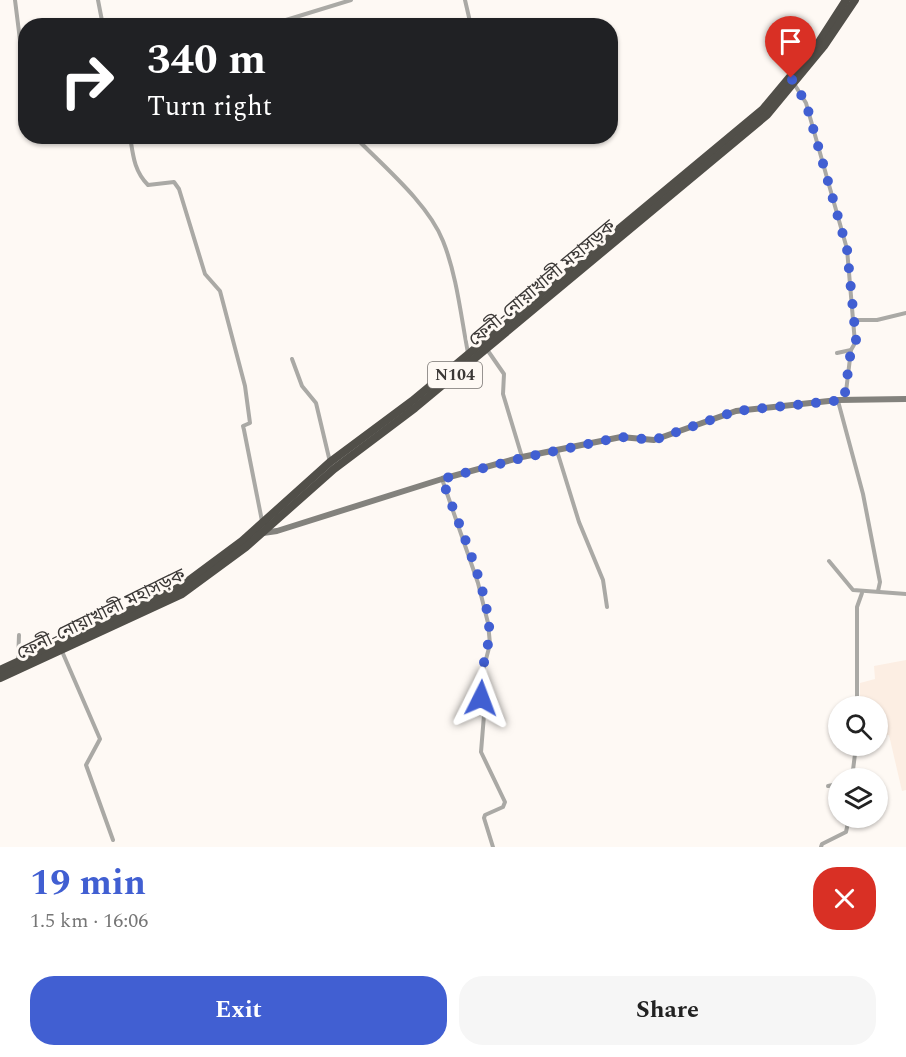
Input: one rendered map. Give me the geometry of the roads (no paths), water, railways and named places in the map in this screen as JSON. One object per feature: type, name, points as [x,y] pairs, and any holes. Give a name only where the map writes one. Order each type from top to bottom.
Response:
[{"type":"highway","name":"ফেনী-নোয়াখালী মহাসড়ক","points":[[793,81],[846,0]]},
{"type":"highway","name":"ফেনী-নোয়াখালী মহাসড়ক","points":[[0,678],[182,594],[261,533],[334,469],[415,408],[485,345],[763,109],[793,81],[855,0]]},
{"type":"highway","name":"ফেনী-নোয়াখালী মহাসড়ক","points":[[0,670],[180,587],[250,534],[262,520],[330,462],[468,354],[485,345]]},
{"type":"main road","points":[[250,534],[277,531],[442,479],[522,458],[621,437],[654,440],[736,411],[841,400],[906,399]]},
{"type":"street","points":[[15,0],[18,24]]},
{"type":"street","points":[[98,0],[101,18]]},
{"type":"street","points":[[292,18],[351,0]]},
{"type":"street","points":[[465,0],[469,18]]},
{"type":"street","points":[[793,81],[806,103],[847,249],[855,343],[851,350],[841,400],[863,494],[880,582],[878,591]]},
{"type":"street","points":[[131,144],[135,166],[140,177],[148,184],[174,182],[179,189],[205,274],[220,291],[245,386],[250,423],[243,426],[262,520]]},
{"type":"street","points":[[362,144],[426,213],[443,240],[468,354]]},
{"type":"street","points":[[854,320],[877,320],[906,313]]},
{"type":"street","points":[[485,345],[504,374],[503,394],[522,458]]},
{"type":"street","points":[[837,353],[851,350]]},
{"type":"street","points":[[292,359],[302,386],[316,403],[330,462]]},
{"type":"street","points":[[557,450],[579,522],[603,580],[607,607]]},
{"type":"street","points":[[442,479],[478,583],[488,623],[490,644],[479,686],[484,715],[481,752],[505,802],[503,807],[485,815],[484,818],[493,847]]},
{"type":"street","points":[[829,561],[849,586],[862,592],[906,594]]},
{"type":"street","points":[[857,696],[857,607],[862,592]]},
{"type":"street","points":[[18,663],[19,635]]},
{"type":"street","points":[[58,643],[100,739],[86,765],[113,840]]},
{"type":"street","points":[[821,847],[822,844],[846,832],[847,828]]}]
